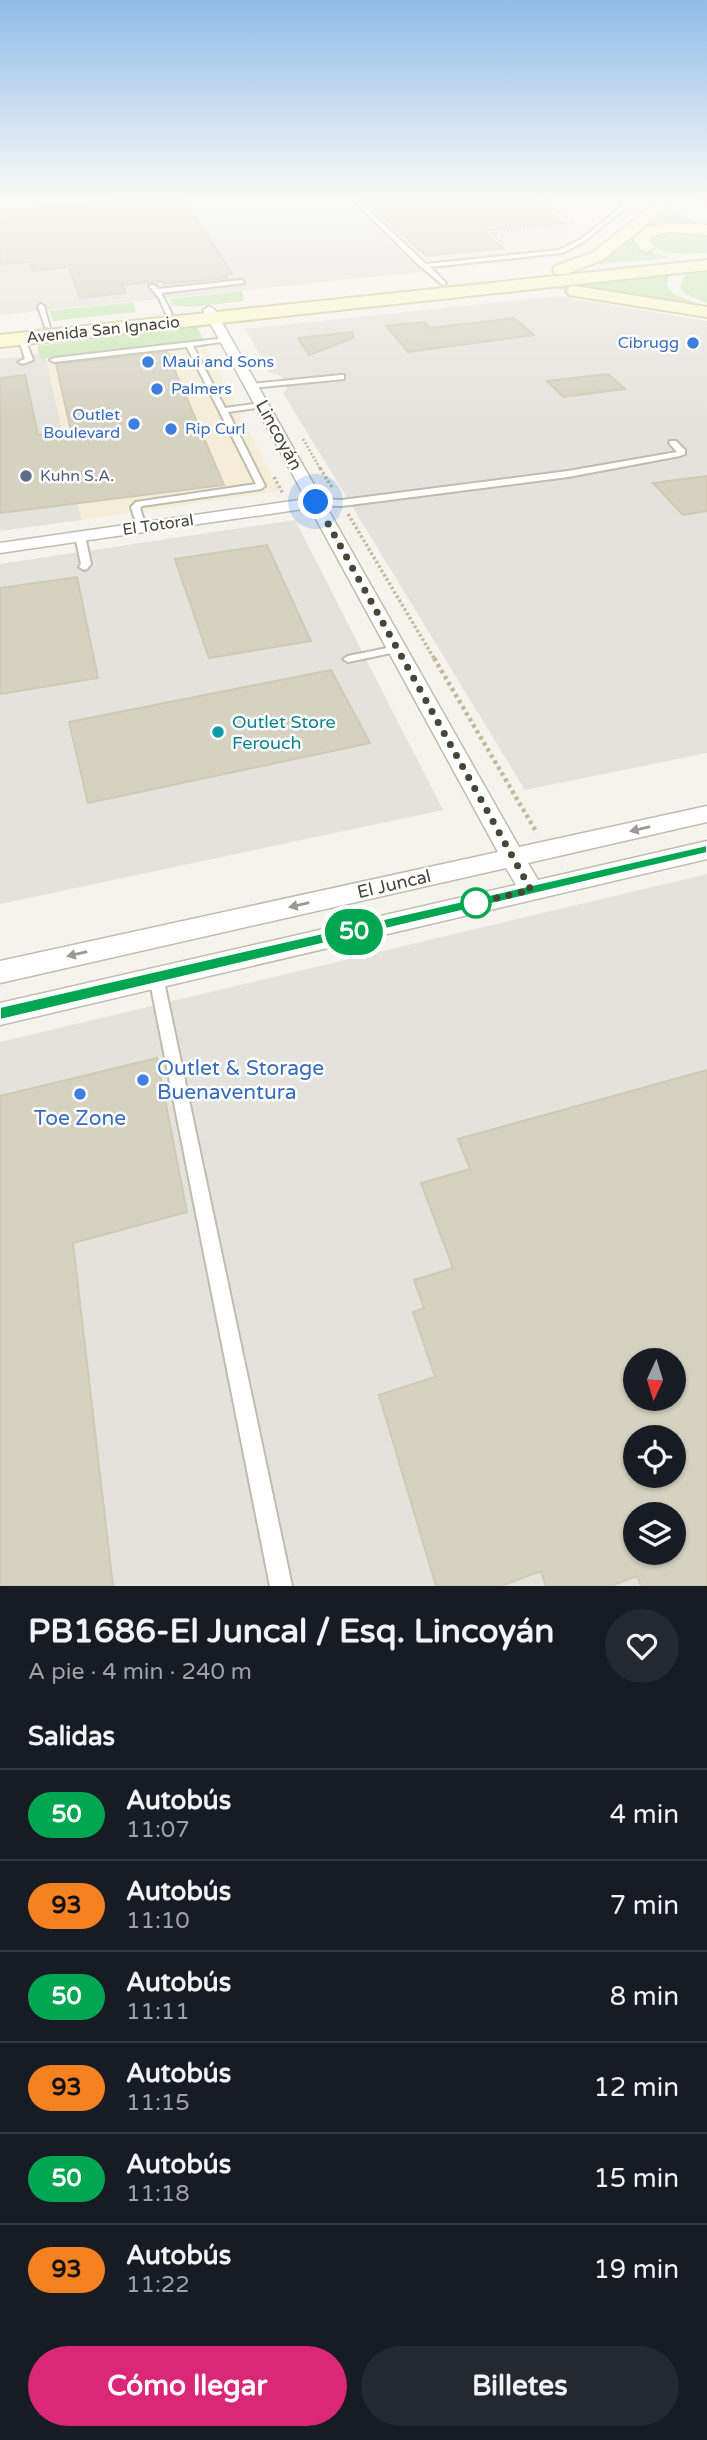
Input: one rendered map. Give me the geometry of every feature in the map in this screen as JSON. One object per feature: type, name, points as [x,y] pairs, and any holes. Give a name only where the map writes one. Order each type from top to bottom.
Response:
[{"type":"main road","points":[[541,274],[547,272]]},
{"type":"main road","name":"Avenida San Ignacio","points":[[0,332],[484,288],[541,274],[568,272]]},
{"type":"main road","name":"Avenida San Ignacio","points":[[0,341],[169,314],[211,314],[444,284],[602,272]]},
{"type":"main road","points":[[687,272],[678,277],[675,287],[688,298],[707,306]]},
{"type":"main road","points":[[484,288],[576,291],[707,312]]},
{"type":"street","name":"Lincoyán","points":[[211,314],[531,890]]},
{"type":"street","name":"El Totoral","points":[[0,548],[316,502]]},
{"type":"street","name":"El Juncal","points":[[0,972],[707,814]]},
{"type":"street","points":[[0,1014],[707,850]]},
{"type":"lane","points":[[430,272],[444,284]]},
{"type":"lane","points":[[169,314],[155,288],[242,282]]},
{"type":"lane","points":[[41,306],[48,327]]},
{"type":"lane","points":[[22,339],[29,360],[22,362]]},
{"type":"lane","points":[[54,360],[226,340]]},
{"type":"lane","points":[[141,527],[135,507],[139,504],[261,486],[189,344]]},
{"type":"lane","points":[[251,386],[341,377]]},
{"type":"lane","points":[[222,411],[262,405]]},
{"type":"lane","points":[[316,502],[341,503],[568,474],[680,454],[682,452],[673,443]]},
{"type":"lane","points":[[80,536],[86,564],[84,567]]},
{"type":"lane","points":[[348,659],[397,649]]},
{"type":"lane","points":[[156,977],[281,1586]]},
{"type":"path","points":[[302,437],[537,833]]},
{"type":"shaded area","points":[[0,272],[422,272],[0,315]]},
{"type":"shaded area","points":[[558,296],[707,321],[707,753],[525,790],[283,393],[287,389],[281,376],[270,373],[245,329]]},
{"type":"shaded area","points":[[201,336],[279,491],[81,520],[45,353]]},
{"type":"shaded area","points":[[45,353],[81,520],[0,531],[0,359]]},
{"type":"shaded area","points":[[295,520],[443,810],[0,904],[0,564]]},
{"type":"shaded area","points":[[707,874],[707,1586],[0,1586],[0,1042]]},
{"type":"green space","points":[[675,272],[668,277],[667,286],[673,294],[707,308],[584,290],[541,288]]},
{"type":"green space","points":[[707,272],[707,303],[684,293],[680,287],[685,275]]},
{"type":"green space","points":[[242,291],[244,301],[188,307],[172,305],[170,299]]},
{"type":"green space","points":[[133,302],[136,312],[53,321],[49,311]]},
{"type":"green space","points":[[197,327],[204,341],[40,359],[37,346]]},
{"type":"building","points":[[71,272],[232,274],[225,275],[227,278],[122,285],[126,293],[80,298]]},
{"type":"building","points":[[514,318],[534,335],[408,352],[386,326],[424,322],[430,328]]},
{"type":"building","points":[[352,332],[353,338],[309,355],[298,338]]},
{"type":"building","name":"Outlet Boulevard","points":[[167,352],[224,485],[0,513],[0,378],[25,375],[38,435],[71,431],[56,364]]},
{"type":"building","points":[[608,374],[625,389],[563,397],[547,381]]},
{"type":"building","points":[[707,476],[707,511],[683,515],[653,483]]},
{"type":"building","points":[[267,545],[311,641],[209,658],[175,559]]},
{"type":"building","points":[[77,577],[98,678],[0,694],[0,588]]},
{"type":"building","name":"Outlet Store Ferouch","points":[[331,670],[370,743],[88,803],[69,722]]},
{"type":"building","points":[[157,1058],[187,1212],[73,1243],[113,1586],[0,1586],[0,1096]]},
{"type":"building","points":[[707,1070],[707,1586],[641,1586],[637,1576],[611,1586],[546,1586],[541,1571],[501,1586],[436,1586],[379,1395],[435,1377],[413,1312],[424,1308],[414,1280],[453,1268],[421,1183],[470,1169],[458,1139]]},
{"type":"bus line","name":"50","points":[[0,1014],[707,850]]},
{"type":"place","name":"Cibrugg","points":[[693,343]]},
{"type":"place","name":"Maui and Sons","points":[[148,362]]},
{"type":"place","name":"Palmers","points":[[157,389]]},
{"type":"place","name":"Outlet Boulevard","points":[[134,424]]},
{"type":"place","name":"Rip Curl","points":[[171,429]]},
{"type":"place","name":"Kuhn S.A.","points":[[26,476]]},
{"type":"place","name":"Outlet Store Ferouch","points":[[218,732]]},
{"type":"place","name":"Outlet & Storage Buenaventura","points":[[143,1080]]},
{"type":"place","name":"Toe Zone","points":[[80,1094]]},
{"type":"route","points":[[316,502],[531,890],[476,903]]}]
